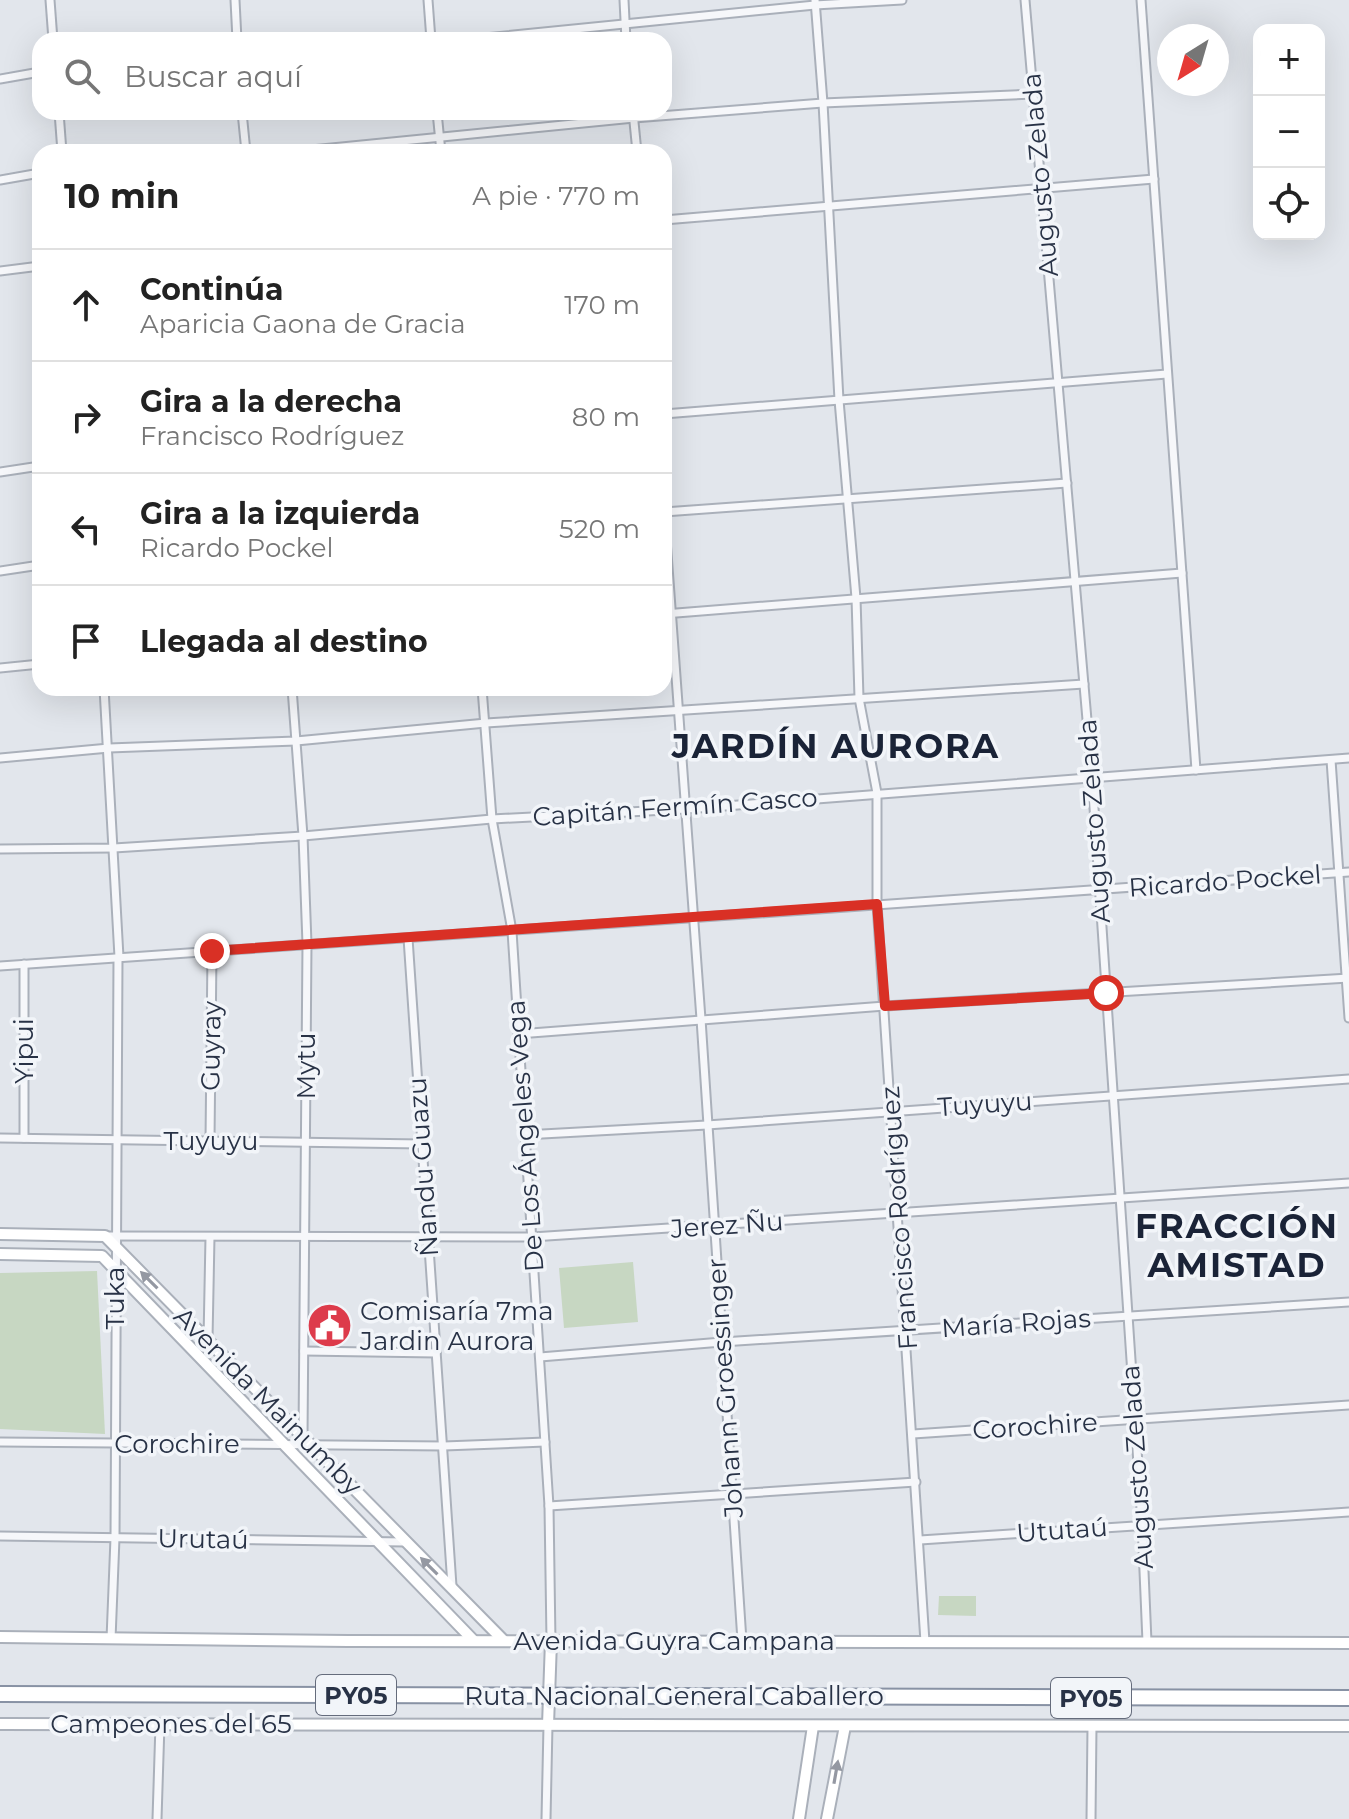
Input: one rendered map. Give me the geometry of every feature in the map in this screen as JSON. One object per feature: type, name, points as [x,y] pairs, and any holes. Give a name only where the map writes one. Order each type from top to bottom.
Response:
[{"type":"highway","name":"Ruta Nacional General Caballero","points":[[0,1694],[1349,1698]]},
{"type":"street","points":[[50,0],[52,32]]},
{"type":"street","points":[[235,0],[237,32]]},
{"type":"street","points":[[428,0],[430,32]]},
{"type":"street","points":[[624,0],[626,32]]},
{"type":"street","points":[[540,32],[815,2],[902,0]]},
{"type":"street","name":"Augusto Zelada","points":[[1025,0],[1092,778],[1142,1524],[1147,1642]]},
{"type":"street","points":[[1141,0],[1196,770]]},
{"type":"street","name":"Francisco Rodríguez","points":[[815,2],[839,400],[856,598],[859,698],[877,793],[877,904],[925,1642]]},
{"type":"street","points":[[0,79],[32,73]]},
{"type":"street","points":[[672,113],[1033,94]]},
{"type":"street","points":[[60,120],[61,144]]},
{"type":"street","points":[[243,120],[245,144]]},
{"type":"street","points":[[438,120],[440,144]]},
{"type":"street","points":[[376,144],[591,120]]},
{"type":"street","points":[[634,120],[636,144]]},
{"type":"street","points":[[0,180],[32,174]]},
{"type":"street","points":[[672,219],[1154,179]]},
{"type":"street","points":[[0,271],[32,267]]},
{"type":"street","points":[[672,413],[1167,374]]},
{"type":"street","points":[[0,472],[32,467]]},
{"type":"street","points":[[672,511],[1067,483]]},
{"type":"street","points":[[0,571],[32,566]]},
{"type":"street","points":[[672,613],[1182,573]]},
{"type":"street","name":"Johann Groessinger","points":[[672,649],[694,916],[742,1641]]},
{"type":"street","points":[[0,668],[32,665]]},
{"type":"street","points":[[0,758],[109,748],[296,741],[486,723],[1084,684]]},
{"type":"street","name":"Tuka","points":[[105,696],[118,958],[117,1140],[112,1240],[115,1270],[115,1538],[111,1639]]},
{"type":"street","name":"Mytu","points":[[293,696],[307,944],[306,1442]]},
{"type":"street","name":"De Los Ángeles Vega","points":[[483,696],[492,819],[512,931],[540,1357],[549,1506],[551,1641],[548,1725]]},
{"type":"street","name":"Capitán Fermín Casco","points":[[0,849],[114,848],[303,836],[492,819],[686,809],[1349,758]]},
{"type":"street","points":[[1331,760],[1349,1018]]},
{"type":"street","name":"Ricardo Pockel","points":[[0,966],[1349,872]]},
{"type":"street","name":"Ñandu Guazu","points":[[408,938],[452,1589]]},
{"type":"street","name":"Guyray","points":[[210,1141],[212,951]]},
{"type":"street","name":"Yipui","points":[[24,964],[24,1138]]},
{"type":"street","points":[[518,1034],[885,1006],[1347,978]]},
{"type":"street","name":"Tuyuyu","points":[[524,1135],[707,1125],[1349,1079]]},
{"type":"street","name":"Tuyuyu","points":[[0,1138],[422,1144]]},
{"type":"street","name":"Jerez Ñu","points":[[112,1240],[532,1237],[1349,1183]]},
{"type":"street","points":[[0,1234],[112,1240]]},
{"type":"street","points":[[208,1340],[210,1237]]},
{"type":"street","name":"Avenida Mainumby","points":[[112,1240],[306,1442],[504,1641]]},
{"type":"street","name":"Avenida Mainumby","points":[[0,1254],[102,1256],[474,1641]]},
{"type":"street","name":"María Rojas","points":[[540,1357],[722,1342],[1349,1302]]},
{"type":"street","points":[[304,1351],[436,1353]]},
{"type":"street","name":"Corochire","points":[[913,1434],[1349,1405]]},
{"type":"street","name":"Corochire","points":[[0,1442],[306,1442],[444,1446],[545,1442]]},
{"type":"street","points":[[549,1506],[916,1482]]},
{"type":"street","name":"Ututaú","points":[[920,1540],[1349,1512]]},
{"type":"street","name":"Urutaú","points":[[0,1536],[405,1542]]},
{"type":"street","name":"Avenida Guyra Campana","points":[[0,1637],[1349,1643]]},
{"type":"street","name":"Campeones del 65","points":[[0,1724],[1349,1726]]},
{"type":"street","points":[[157,1819],[160,1724]]},
{"type":"street","points":[[546,1819],[548,1725]]},
{"type":"street","points":[[799,1819],[813,1726]]},
{"type":"street","points":[[827,1819],[845,1726]]},
{"type":"street","points":[[1091,1819],[1092,1726]]},
{"type":"green space","points":[[633,1262],[638,1322],[564,1328],[559,1268]]},
{"type":"green space","points":[[97,1271],[105,1434],[0,1429],[0,1273]]},
{"type":"green space","points":[[939,1596],[976,1596],[976,1616],[938,1615]]},
{"type":"place","name":"Comisaría 7ma Jardin Aurora","points":[[329,1326]]},
{"type":"district","name":"JARDÍN AURORA","points":[[836,746]]},
{"type":"district","name":"FRACCIÓN AMISTAD","points":[[1237,1246]]},
{"type":"route","points":[[212,951],[877,904],[885,1006],[1106,993]]}]
